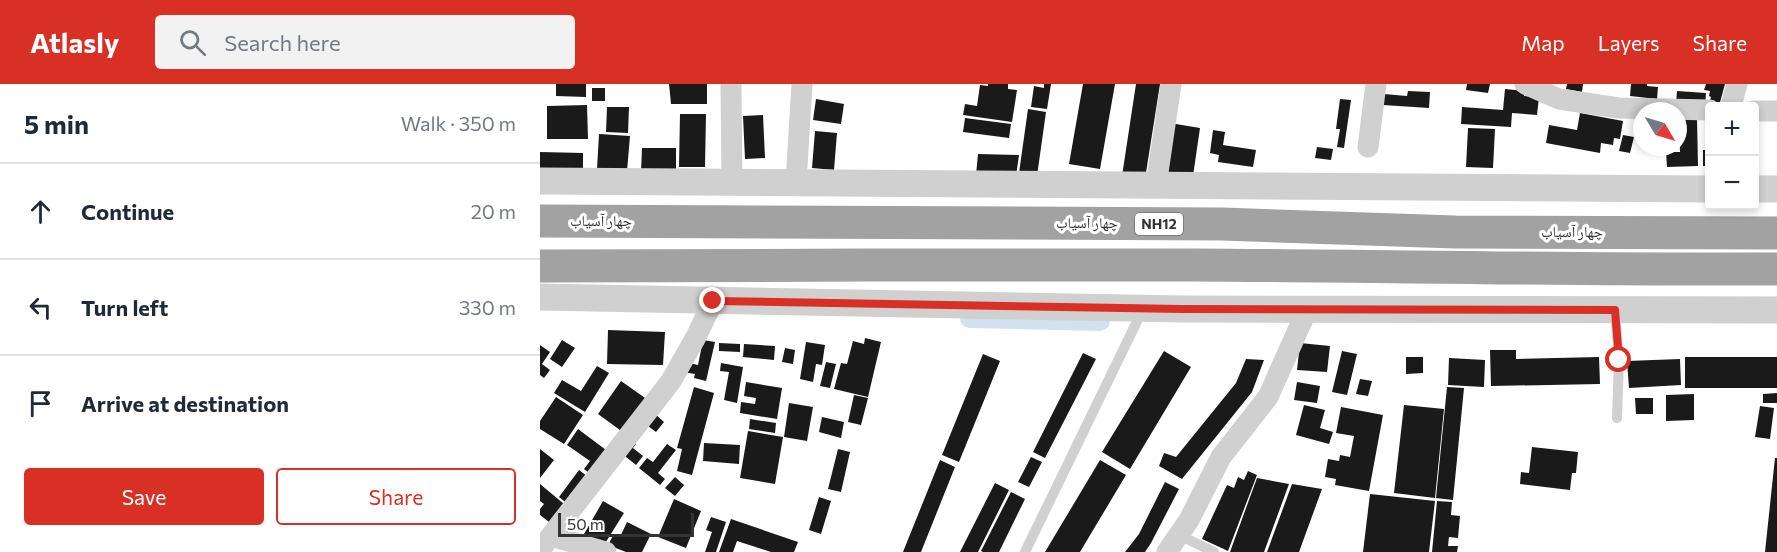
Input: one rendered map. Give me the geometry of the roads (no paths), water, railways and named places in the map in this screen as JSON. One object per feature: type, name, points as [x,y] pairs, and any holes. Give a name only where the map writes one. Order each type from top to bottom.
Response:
[{"type":"highway","name":"چهار آسیاب","points":[[540,221],[1222,224],[1455,232],[1777,233]]},
{"type":"highway","points":[[1453,267],[1455,232]]},
{"type":"highway","points":[[540,266],[1777,269]]},
{"type":"street","points":[[731,84],[732,183]]},
{"type":"street","points":[[796,183],[802,84]]},
{"type":"street","points":[[1156,186],[1170,84]]},
{"type":"street","points":[[1368,147],[1376,84]]},
{"type":"street","points":[[1525,84],[1559,99],[1619,108],[1705,110]]},
{"type":"street","points":[[1732,102],[1737,84]]},
{"type":"street","points":[[1759,111],[1777,111]]},
{"type":"street","points":[[540,181],[1705,189]]},
{"type":"street","points":[[1759,189],[1777,189]]},
{"type":"street","points":[[540,297],[709,309],[1777,310]]},
{"type":"street","points":[[606,552],[545,543],[671,381],[709,309]]},
{"type":"street","points":[[1173,544],[1189,519],[1221,457],[1268,397],[1307,310]]},
{"type":"lane","points":[[1025,552],[1143,309]]},
{"type":"lane","points":[[1615,310],[1619,360],[1617,418]]},
{"type":"lane","points":[[1173,544],[1214,552]]},
{"type":"waterway","points":[[970,318],[1100,321]]}]
